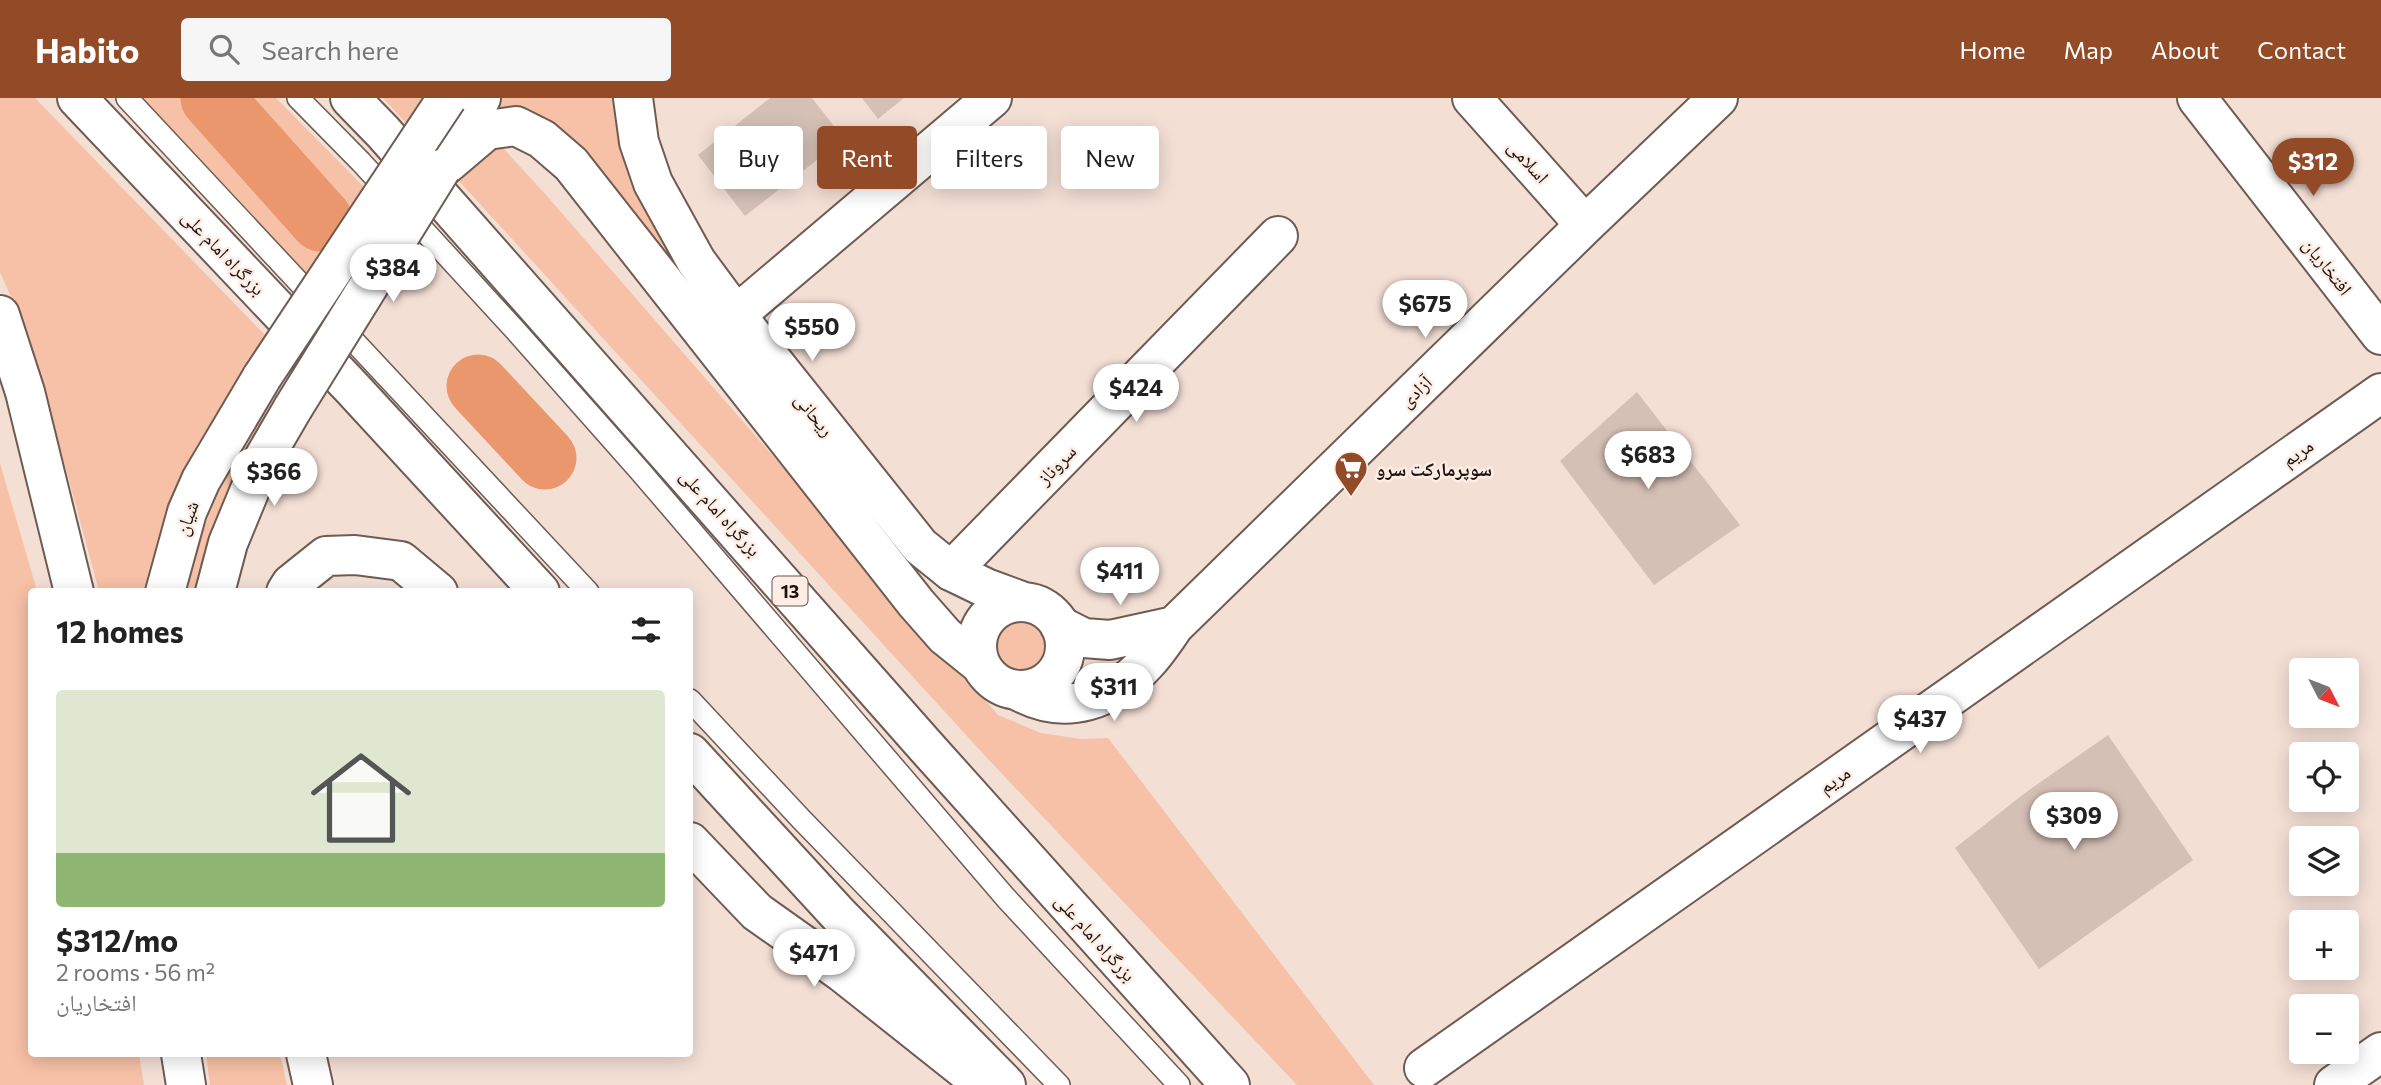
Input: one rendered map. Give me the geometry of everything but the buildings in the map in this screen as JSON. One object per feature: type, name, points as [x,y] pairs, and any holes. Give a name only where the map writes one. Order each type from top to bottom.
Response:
[{"type":"main road","name":"بزرگراه امام علی","points":[[77,98],[343,378],[536,588]]},
{"type":"main road","name":"بزرگراه امام علی","points":[[350,98],[1230,1085]]},
{"type":"main road","name":"شیان","points":[[166,588],[187,512],[201,480],[262,377],[447,98]]},
{"type":"main road","points":[[216,588],[228,543],[261,463],[441,169],[481,98]]},
{"type":"main road","name":"ریحانی","points":[[633,98],[639,142],[653,183],[696,261],[736,315],[920,546],[951,571],[1024,602]]},
{"type":"main road","points":[[736,315],[992,98]]},
{"type":"main road","name":"اسلامی","points":[[1472,98],[1585,225]]},
{"type":"main road","name":"آزادی","points":[[1017,690],[1030,698],[1063,705],[1089,702],[1115,690],[1148,662],[1174,626],[1718,98]]},
{"type":"main road","name":"افتخاریان","points":[[2197,98],[2381,335]]},
{"type":"main road","points":[[441,169],[487,130],[516,126],[542,139],[571,164],[916,603],[945,636],[981,666],[996,683],[1017,690],[1031,689],[1053,676],[1060,665],[1064,652],[1060,626]]},
{"type":"main road","name":"سروناز","points":[[951,571],[1278,236]]},
{"type":"main road","points":[[0,315],[25,392],[73,588]]},
{"type":"main road","name":"مریم","points":[[1424,1068],[2381,393]]},
{"type":"main road","points":[[288,588],[327,556],[355,555],[401,561],[433,588]]},
{"type":"main road","points":[[981,666],[976,651],[984,622],[994,610],[1008,604],[1035,604],[1045,609],[1060,626],[1084,638],[1110,640],[1174,626]]},
{"type":"main road","points":[[693,756],[839,915],[1006,1085]]},
{"type":"main road","points":[[693,845],[757,912],[843,974],[984,1085]]},
{"type":"main road","points":[[2334,1085],[2381,1052]]},
{"type":"main road","points":[[181,1057],[186,1085]]},
{"type":"main road","points":[[307,1057],[313,1085]]},
{"type":"lane","points":[[127,98],[288,267],[584,588]]},
{"type":"lane","points":[[298,98],[361,162],[534,351],[702,542],[1005,898],[1179,1085]]},
{"type":"lane","points":[[693,703],[810,829],[1059,1085]]},
{"type":"shaded area","points":[[0,98],[35,98],[265,335],[195,448],[166,510],[144,588],[98,588],[63,458],[17,311],[0,272]]},
{"type":"shaded area","points":[[137,98],[276,98],[369,192],[310,281]]},
{"type":"shaded area","points":[[383,98],[617,98],[632,175],[658,234],[675,260],[665,269],[578,152],[482,125],[547,196],[998,715],[1041,733],[1081,739],[1108,738],[1374,1085],[1297,1085],[988,759]]},
{"type":"shaded area","points":[[259,409],[272,417],[201,588],[184,588],[198,544],[236,453]]},
{"type":"shaded area","points":[[0,463],[36,588],[28,588],[28,1057],[139,1057],[144,1085],[0,1085]]},
{"type":"shaded area","points":[[1019,620],[1037,627],[1044,645],[1037,663],[1019,670],[1001,663],[994,645],[1001,627]]},
{"type":"shaded area","points":[[206,1057],[281,1057],[287,1085],[210,1085]]},
{"type":"waterway","points":[[212,98],[321,220]]},
{"type":"waterway","points":[[478,386],[545,458]]},
{"type":"place","name":"سوپرمارکت سرو","points":[[1351,498]]}]
